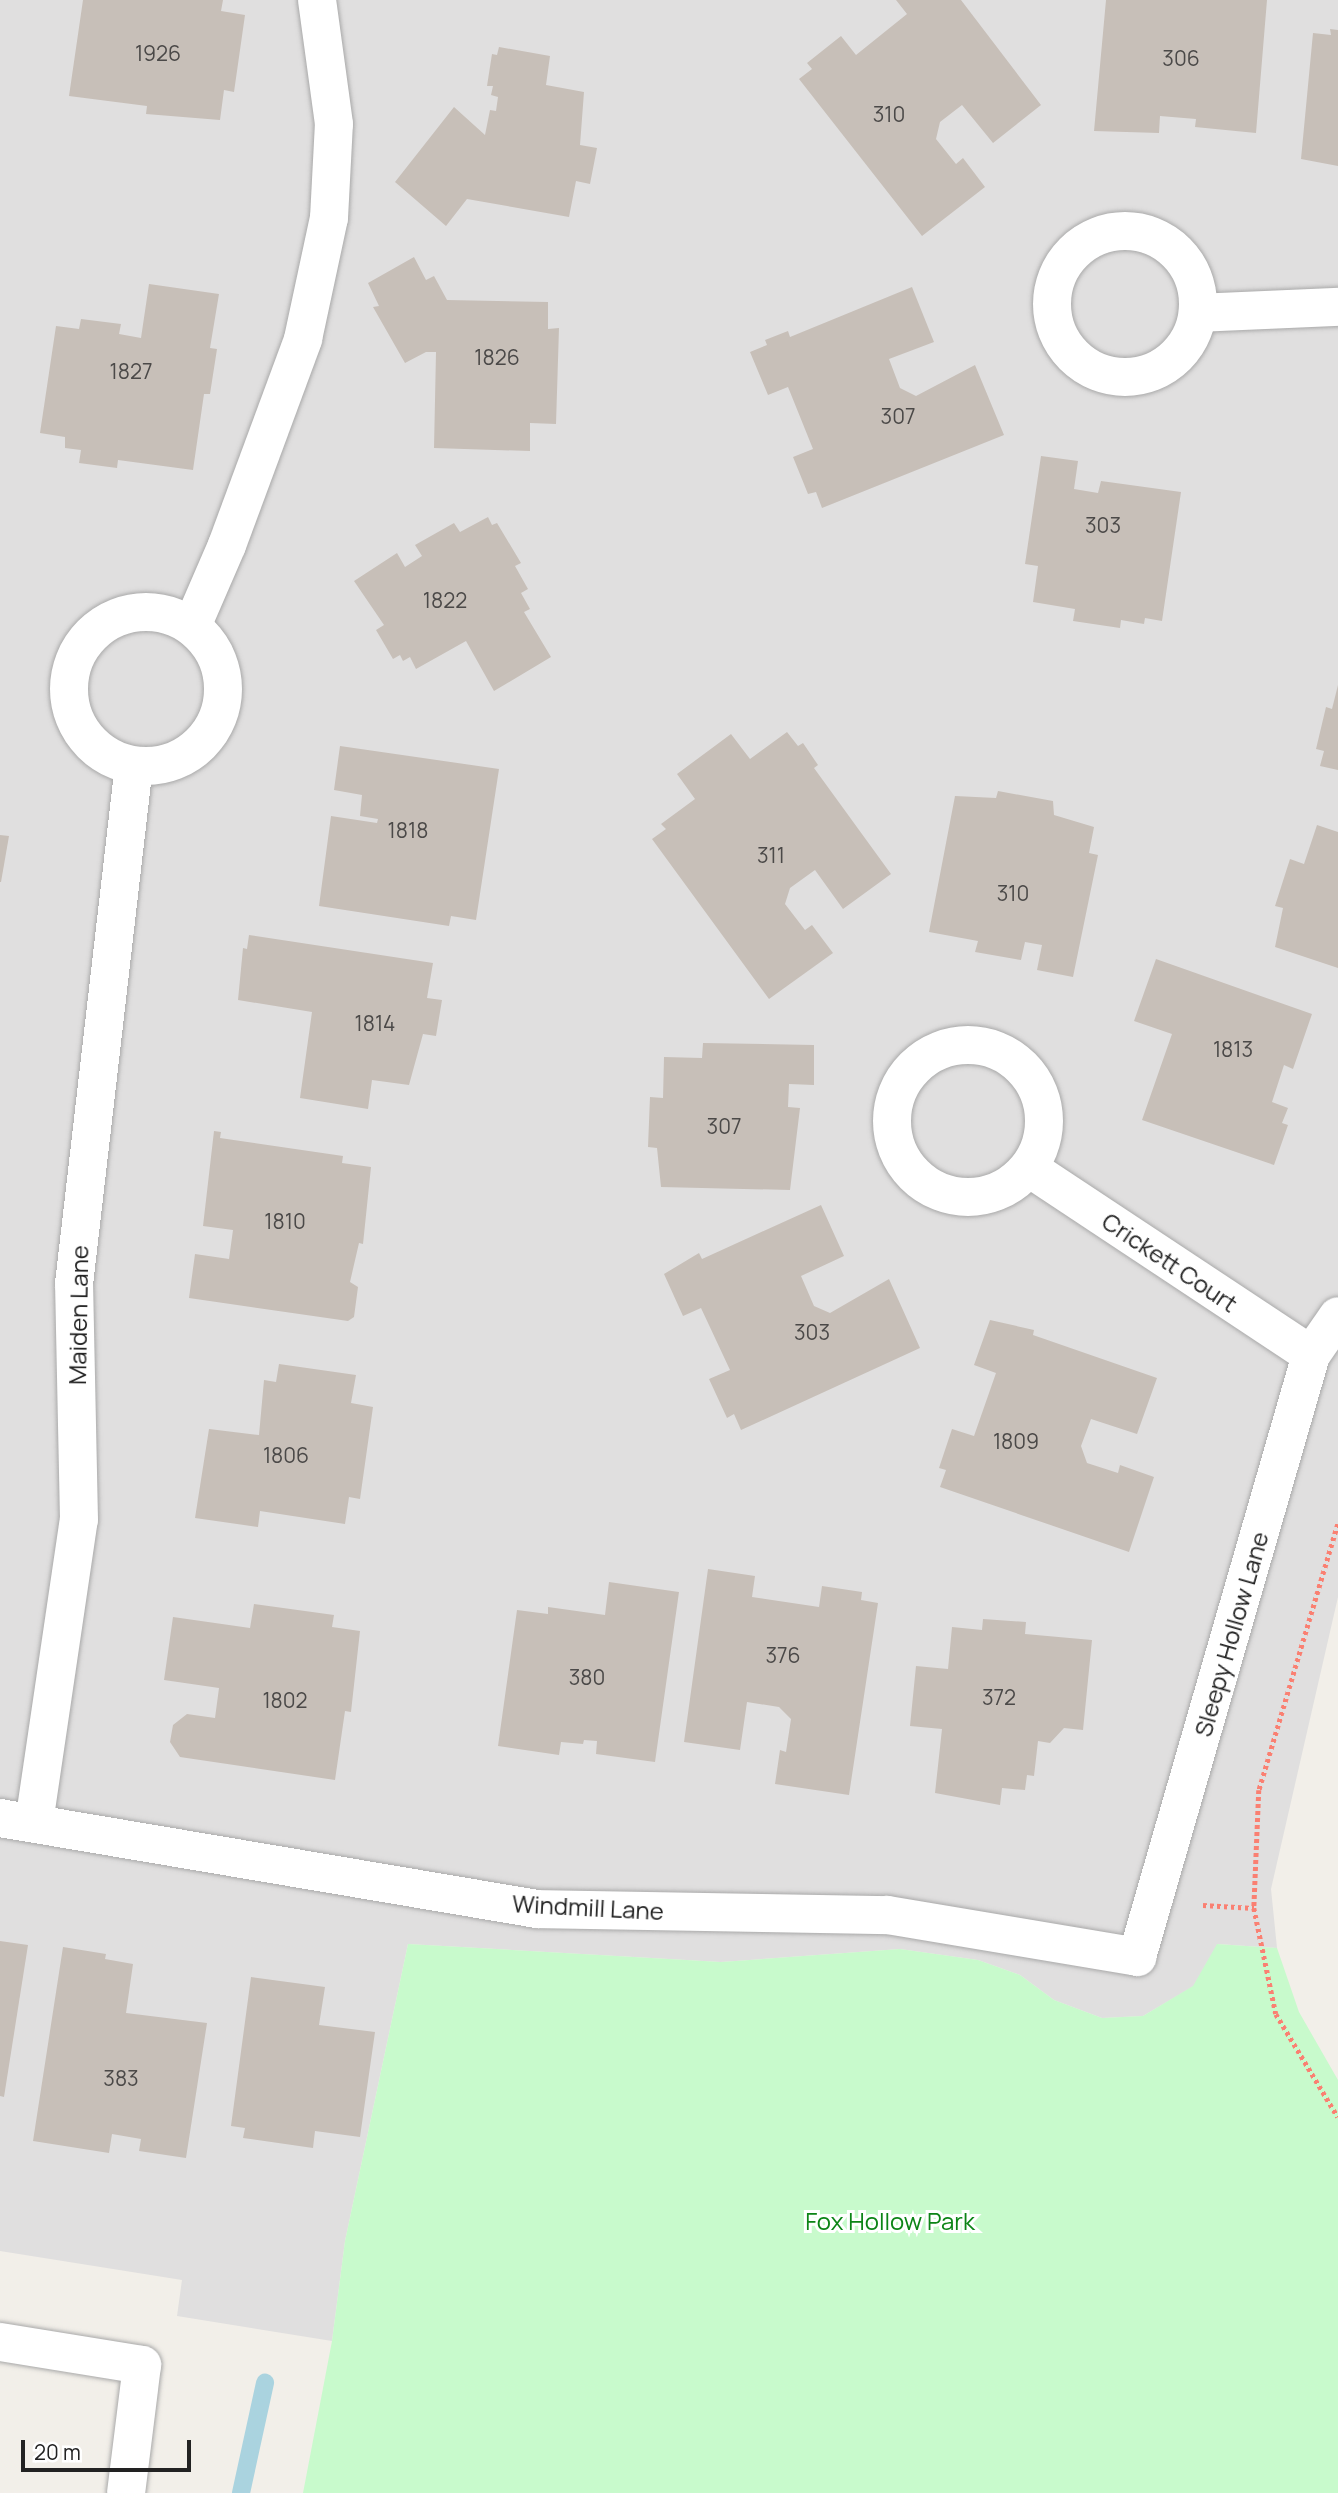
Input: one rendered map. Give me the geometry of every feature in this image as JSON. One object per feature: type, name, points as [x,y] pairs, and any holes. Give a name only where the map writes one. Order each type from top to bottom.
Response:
[{"type":"street","points":[[192,626],[227,545],[303,339],[329,218],[334,124],[317,0]]},
{"type":"street","points":[[1198,313],[1338,307]]},
{"type":"street","points":[[143,611],[192,626],[209,644],[221,667],[224,693],[218,718],[205,740],[184,755],[160,764],[134,765],[110,757],[90,742],[76,722],[69,697],[71,671],[89,639],[118,616],[143,611]]},
{"type":"street","name":"Maiden Lane","points":[[17,1820],[79,1520],[74,1284],[134,765]]},
{"type":"street","name":"Crickett Court","points":[[1029,1168],[1311,1355]]},
{"type":"street","name":"Sleepy Hollow Lane","points":[[1137,1957],[1311,1355],[1338,1316]]},
{"type":"street","name":"Windmill Lane","points":[[17,1820],[537,1909],[887,1915],[1137,1957]]},
{"type":"street","points":[[0,2342],[142,2365],[126,2493]]},
{"type":"path","points":[[1338,1524],[1259,1790],[1254,1908],[1276,2014],[1338,2117]]},
{"type":"shaded area","points":[[0,0],[1338,0],[1338,1597],[1271,1889],[1277,1948],[1218,1944],[1194,1986],[1143,2016],[1102,2018],[1054,2000],[1020,1975],[978,1960],[900,1949],[721,1962],[408,1944],[345,2241],[332,2341],[177,2316],[182,2280],[0,2251]]},
{"type":"green space","name":"Fox Hollow Park","points":[[408,1944],[721,1962],[900,1949],[978,1960],[1020,1975],[1054,2000],[1102,2018],[1143,2016],[1193,1986],[1217,1944],[1277,1948],[1299,2012],[1338,2080],[1338,2493],[303,2493],[332,2341],[345,2241]]},
{"type":"building","points":[[83,0],[223,0],[221,11],[245,15],[234,92],[224,90],[220,120],[146,114],[147,106],[69,96]]},
{"type":"building","points":[[896,0],[961,0],[1041,105],[993,143],[962,105],[940,122],[936,139],[956,164],[963,158],[985,187],[922,236],[799,79],[812,69],[807,63],[841,36],[856,55],[907,14]]},
{"type":"building","points":[[1106,0],[1267,0],[1256,133],[1195,127],[1196,119],[1160,116],[1159,133],[1094,131]]},
{"type":"building","points":[[1330,29],[1338,30],[1338,166],[1301,159],[1313,33],[1331,35]]},
{"type":"building","points":[[499,47],[550,56],[546,85],[584,92],[580,145],[597,148],[590,184],[576,181],[569,217],[467,199],[446,226],[395,182],[454,107],[485,135],[490,110],[496,111],[498,97],[491,95],[493,86],[487,86],[492,54],[497,55]]},
{"type":"building","points":[[414,257],[426,280],[434,276],[447,300],[548,302],[548,329],[559,328],[556,424],[530,423],[530,451],[434,448],[436,352],[426,352],[405,363],[373,307],[379,306],[368,283]]},
{"type":"building","points":[[149,284],[219,294],[210,348],[217,349],[210,394],[204,394],[193,470],[118,460],[117,468],[79,463],[81,450],[65,448],[65,437],[40,433],[56,326],[79,329],[81,319],[121,324],[119,334],[141,338]]},
{"type":"building","points":[[912,287],[934,342],[889,359],[900,388],[916,396],[975,365],[1004,435],[822,508],[816,492],[808,494],[793,457],[813,449],[788,387],[768,395],[750,352],[767,345],[765,340],[788,331],[790,337]]},
{"type":"building","points":[[1041,456],[1078,461],[1074,489],[1098,493],[1101,481],[1181,492],[1162,621],[1145,618],[1144,624],[1121,620],[1120,628],[1073,621],[1075,609],[1033,602],[1038,566],[1025,564]]},
{"type":"building","points":[[488,517],[492,525],[497,523],[521,563],[515,566],[528,589],[521,593],[530,609],[524,612],[551,657],[494,691],[466,641],[416,669],[410,657],[403,661],[400,655],[393,659],[376,630],[384,625],[354,581],[397,553],[405,567],[422,556],[415,545],[454,523],[460,532]]},
{"type":"building","points":[[1338,685],[1338,770],[1320,766],[1324,751],[1316,749],[1326,707],[1332,709]]},
{"type":"building","points":[[787,732],[798,746],[803,743],[818,765],[814,768],[891,874],[843,909],[815,870],[790,888],[785,904],[805,930],[812,925],[833,953],[769,999],[652,839],[666,829],[661,824],[695,799],[677,774],[731,734],[750,759]]},
{"type":"building","points":[[340,746],[499,769],[476,920],[451,916],[449,926],[319,906],[331,816],[377,823],[378,819],[360,816],[362,795],[334,790]]},
{"type":"building","points":[[998,791],[1053,801],[1054,815],[1094,827],[1089,853],[1098,855],[1073,977],[1037,970],[1042,945],[1025,942],[1021,960],[975,952],[978,941],[929,932],[955,796],[996,798]]},
{"type":"building","points":[[1317,825],[1338,832],[1338,968],[1275,947],[1283,908],[1275,906],[1290,859],[1304,864]]},
{"type":"building","points":[[0,835],[9,836],[1,882],[0,882]]},
{"type":"building","points":[[249,935],[433,963],[427,998],[442,1000],[436,1036],[423,1034],[409,1085],[372,1080],[368,1109],[300,1098],[312,1012],[238,1000],[243,948],[247,949]]},
{"type":"building","points":[[1156,959],[1312,1014],[1293,1069],[1284,1065],[1272,1102],[1288,1108],[1282,1123],[1288,1125],[1274,1165],[1142,1120],[1172,1034],[1134,1021]]},
{"type":"building","points":[[703,1043],[814,1045],[814,1085],[789,1084],[788,1107],[800,1108],[790,1190],[661,1187],[657,1148],[648,1147],[650,1097],[663,1098],[664,1057],[702,1058]]},
{"type":"building","points":[[214,1131],[221,1132],[220,1138],[343,1156],[342,1163],[371,1167],[363,1244],[359,1243],[350,1282],[358,1287],[354,1317],[348,1321],[189,1298],[195,1254],[229,1259],[233,1230],[203,1226]]},
{"type":"building","points":[[821,1205],[844,1256],[801,1276],[814,1306],[830,1313],[889,1279],[920,1348],[741,1430],[734,1414],[727,1418],[709,1379],[730,1370],[701,1308],[683,1316],[664,1274],[699,1253],[702,1259]]},
{"type":"building","points":[[990,1320],[1034,1330],[1033,1335],[1157,1378],[1137,1434],[1091,1419],[1081,1446],[1087,1463],[1118,1473],[1120,1465],[1154,1477],[1129,1552],[940,1487],[946,1470],[939,1468],[952,1429],[974,1436],[996,1373],[974,1365]]},
{"type":"building","points":[[279,1364],[356,1375],[351,1403],[373,1407],[360,1499],[349,1497],[345,1524],[260,1511],[258,1527],[195,1518],[209,1429],[259,1435],[264,1380],[276,1382]]},
{"type":"building","points":[[708,1569],[755,1576],[752,1597],[819,1607],[822,1586],[862,1592],[861,1600],[878,1603],[849,1795],[775,1784],[780,1750],[786,1752],[791,1719],[779,1707],[747,1702],[740,1750],[684,1742]]},
{"type":"building","points":[[609,1582],[679,1592],[655,1762],[596,1754],[597,1741],[584,1740],[583,1744],[561,1742],[559,1755],[498,1746],[517,1610],[548,1614],[548,1607],[605,1615]]},
{"type":"building","points":[[254,1604],[334,1615],[332,1627],[360,1631],[351,1712],[345,1711],[335,1780],[180,1757],[170,1742],[173,1725],[187,1714],[215,1718],[219,1688],[164,1680],[173,1617],[250,1628]]},
{"type":"building","points":[[983,1619],[1026,1622],[1025,1634],[1092,1640],[1083,1730],[1064,1728],[1050,1743],[1038,1741],[1034,1776],[1027,1775],[1025,1790],[1002,1788],[1000,1805],[935,1793],[942,1729],[910,1726],[916,1666],[948,1669],[952,1627],[982,1630]]},
{"type":"building","points":[[0,1941],[28,1945],[4,2097],[0,2096]]},
{"type":"building","points":[[63,1947],[106,1954],[105,1959],[133,1964],[126,2013],[207,2023],[186,2158],[139,2151],[141,2139],[112,2134],[109,2153],[33,2141]]},
{"type":"building","points":[[251,1977],[325,1987],[319,2025],[375,2032],[360,2137],[315,2131],[313,2148],[243,2138],[245,2128],[231,2126]]},
{"type":"waterway","points":[[241,2493],[265,2383]]}]
